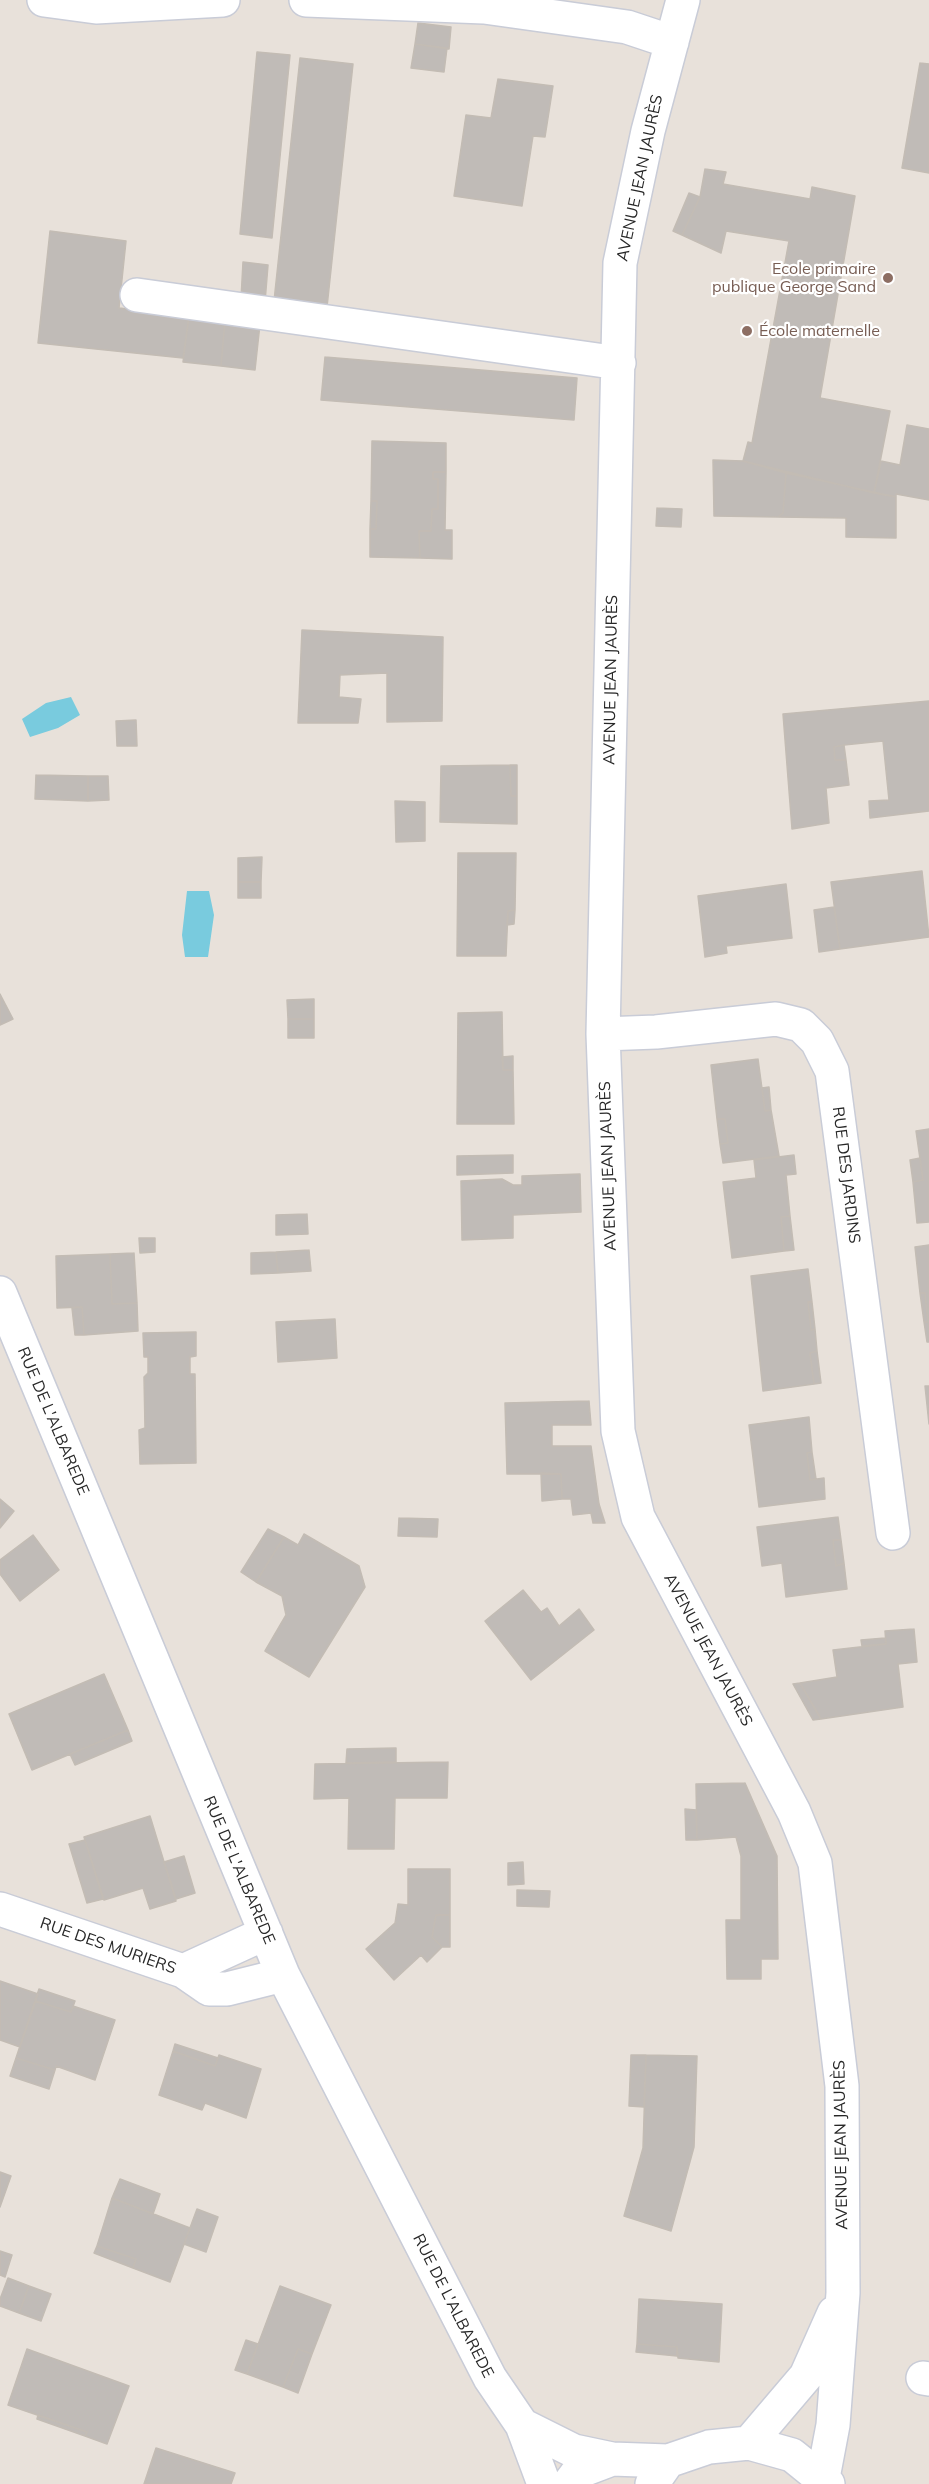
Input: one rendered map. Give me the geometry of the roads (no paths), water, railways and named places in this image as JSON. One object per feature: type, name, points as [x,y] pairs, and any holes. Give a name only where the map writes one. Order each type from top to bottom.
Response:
[{"type":"street","points":[[44,0],[96,7],[223,0]]},
{"type":"street","points":[[306,0],[484,7],[627,27],[672,42]]},
{"type":"street","name":"AVENUE JEAN JAURÈS","points":[[683,0],[648,131],[620,263],[603,1034],[618,1431],[638,1517],[790,1805],[815,1863],[842,2086],[843,2293],[833,2425],[826,2481]]},
{"type":"street","points":[[137,295],[618,363]]},
{"type":"street","name":"RUE DES JARDINS","points":[[603,1034],[656,1032],[776,1019],[801,1025],[817,1041],[832,1071],[893,1533]]},
{"type":"street","name":"RUE DE L'ALBAREDE","points":[[0,1293],[283,1975],[490,2379],[522,2425],[544,2484]]},
{"type":"street","name":"RUE DES MURIERS","points":[[0,1909],[183,1971],[209,1989],[226,1989],[283,1975]]},
{"type":"street","points":[[183,1971],[266,1933]]},
{"type":"street","name":"AVENUE JEAN JAURÈS","points":[[749,2443],[806,2376],[843,2293]]},
{"type":"street","name":"RUE DE L'ALBAREDE","points":[[522,2425],[574,2451],[660,2472]]},
{"type":"street","points":[[660,2472],[709,2447],[749,2443],[792,2455],[826,2481]]},
{"type":"street","points":[[569,2484],[578,2472],[612,2459]]},
{"type":"water","points":[[71,697],[80,715],[58,728],[30,737],[22,719],[46,703]]},
{"type":"water","points":[[187,891],[209,891],[214,915],[208,957],[185,957],[182,935]]},
{"type":"place","name":"Ecole primaire publique George Sand","points":[[888,278]]},
{"type":"place","name":"École maternelle","points":[[747,331]]}]
